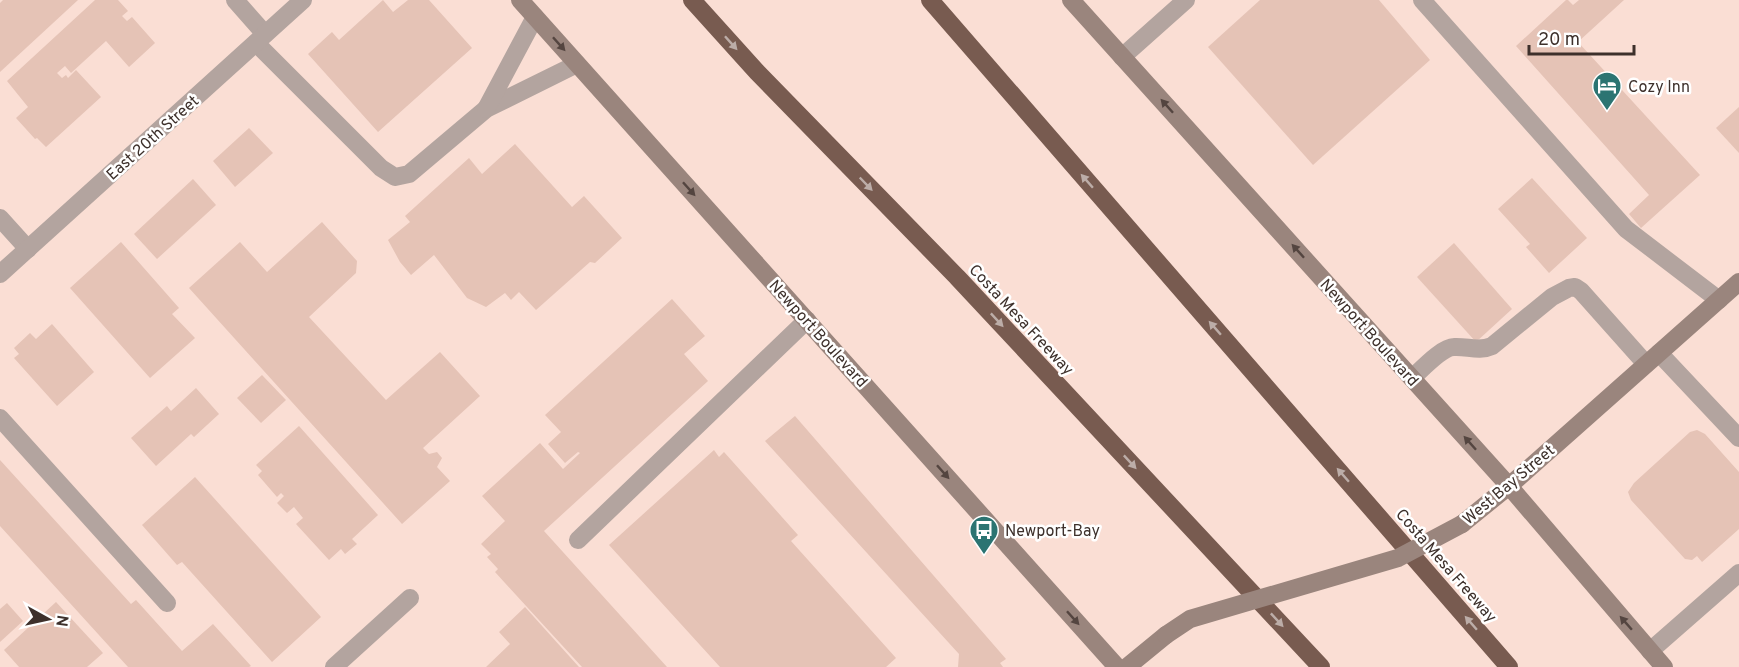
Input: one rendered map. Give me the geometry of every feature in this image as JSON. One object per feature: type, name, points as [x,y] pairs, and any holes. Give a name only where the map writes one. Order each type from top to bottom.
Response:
[{"type":"highway","name":"Costa Mesa Freeway","points":[[692,0],[757,72],[957,277],[1321,667]]},
{"type":"highway","name":"Costa Mesa Freeway","points":[[930,0],[1509,667]]},
{"type":"main road","name":"Newport Boulevard","points":[[520,0],[1117,667]]},
{"type":"main road","name":"Newport Boulevard","points":[[1071,0],[1509,486],[1664,667]]},
{"type":"main road","name":"West Bay Street","points":[[1126,667],[1190,619],[1398,558],[1462,524],[1509,486],[1739,282]]},
{"type":"street","points":[[235,0],[261,38],[381,168],[395,177],[409,174],[486,109],[577,64]]},
{"type":"street","name":"East 20th Street","points":[[0,274],[303,0]]},
{"type":"street","points":[[1122,57],[1186,0]]},
{"type":"street","points":[[1422,0],[1626,229],[1719,300]]},
{"type":"street","points":[[486,109],[535,17]]},
{"type":"street","points":[[0,218],[28,249]]},
{"type":"street","points":[[1412,378],[1449,348],[1480,349],[1492,346],[1552,297],[1575,287],[1739,438]]},
{"type":"street","points":[[578,540],[807,320]]},
{"type":"street","points":[[0,418],[167,603]]},
{"type":"street","points":[[1650,651],[1739,573]]},
{"type":"street","points":[[334,667],[410,598]]},
{"type":"building","points":[[3,0],[78,0],[0,72],[0,3]]},
{"type":"building","points":[[95,0],[118,0],[128,11],[122,16],[127,21],[132,17],[155,43],[129,67],[106,41],[71,73],[65,66],[57,73],[62,78],[66,75],[68,78],[76,70],[101,97],[46,147],[37,138],[35,139],[16,118],[28,107],[7,81]]},
{"type":"building","points":[[383,0],[393,12],[408,0],[429,0],[472,48],[378,132],[308,54],[332,32],[339,40]]},
{"type":"building","points":[[1260,0],[1379,0],[1430,60],[1313,165],[1208,47]]},
{"type":"building","name":"Cozy Inn","points":[[1566,0],[1573,5],[1579,0],[1624,0],[1578,42],[1700,175],[1641,228],[1629,214],[1649,195],[1516,46]]},
{"type":"building","points":[[1739,107],[1739,153],[1716,128]]},
{"type":"building","points":[[249,128],[273,153],[235,187],[213,161]]},
{"type":"building","points":[[515,144],[572,207],[584,196],[622,238],[595,263],[590,262],[536,310],[519,292],[511,300],[505,293],[486,307],[467,298],[434,255],[411,275],[400,262],[388,240],[410,222],[405,216],[469,158],[482,174]]},
{"type":"building","points":[[1532,178],[1587,238],[1549,273],[1526,247],[1530,244],[1498,209]]},
{"type":"building","points":[[193,179],[216,205],[157,259],[134,234]]},
{"type":"building","points":[[322,222],[357,261],[356,273],[309,317],[386,400],[440,352],[480,396],[423,448],[429,454],[437,452],[442,458],[437,467],[450,481],[402,524],[189,288],[240,242],[267,272]]},
{"type":"building","points":[[121,242],[179,308],[172,314],[195,338],[150,378],[70,288]]},
{"type":"building","points":[[1454,243],[1512,309],[1476,342],[1417,277]]},
{"type":"building","points":[[672,299],[705,336],[684,354],[708,381],[544,531],[667,667],[582,667],[495,572],[498,569],[487,557],[491,554],[481,544],[505,521],[482,496],[540,443],[563,469],[580,453],[578,452],[565,463],[548,444],[561,432],[545,415]]},
{"type":"building","points":[[52,324],[94,372],[57,406],[14,358],[19,354],[14,348],[30,333],[36,339]]},
{"type":"building","points":[[262,375],[286,400],[261,423],[237,398]]},
{"type":"building","points":[[196,388],[219,414],[194,437],[191,434],[156,466],[131,438],[167,406],[171,411]]},
{"type":"building","points":[[795,416],[1006,659],[1000,663],[1003,667],[958,667],[959,654],[765,441]]},
{"type":"building","points":[[299,426],[378,515],[352,539],[357,544],[345,554],[341,549],[329,560],[296,524],[303,518],[294,507],[287,513],[277,503],[284,496],[281,493],[277,497],[258,475],[262,471],[256,465]]},
{"type":"building","points":[[1697,430],[1705,434],[1739,472],[1739,529],[1702,562],[1697,556],[1692,560],[1685,559],[1631,500],[1628,492],[1634,483],[1690,432]]},
{"type":"building","points":[[714,450],[719,457],[724,452],[798,535],[791,541],[896,658],[886,667],[720,667],[609,545]]},
{"type":"building","points":[[0,460],[131,604],[136,600],[182,651],[213,624],[251,666],[128,667],[0,526]]},
{"type":"building","points":[[195,477],[321,617],[272,662],[182,562],[177,565],[142,525]]},
{"type":"building","points":[[56,602],[103,653],[87,667],[19,667],[4,650]]},
{"type":"building","points":[[7,603],[23,621],[0,642],[0,609]]},
{"type":"building","points":[[525,607],[579,667],[486,667],[510,644],[499,632]]},
{"type":"place","name":"Cozy Inn","points":[[1607,112]]},
{"type":"place","name":"Newport-Bay","points":[[984,556]]}]
